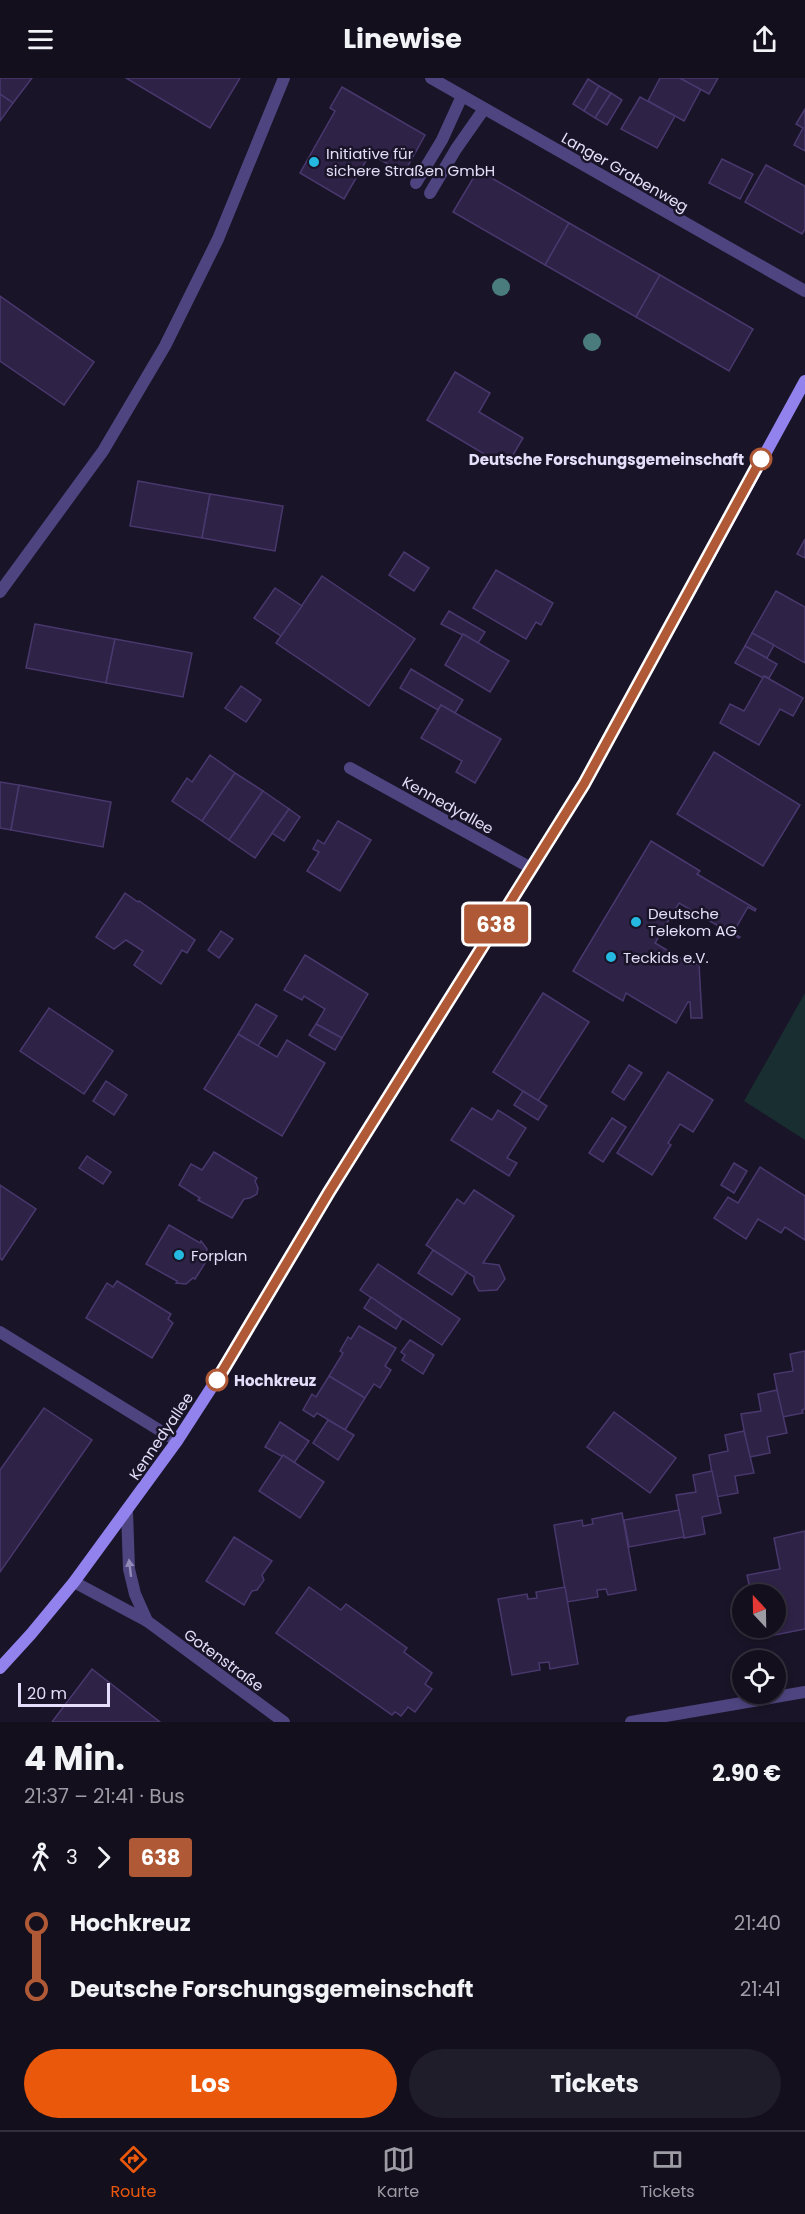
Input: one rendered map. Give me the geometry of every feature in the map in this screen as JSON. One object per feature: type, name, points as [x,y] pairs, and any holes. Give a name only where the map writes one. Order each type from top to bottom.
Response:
[{"type":"street","points":[[0,592],[103,451],[165,346],[218,239],[284,78]]},
{"type":"street","name":"Langer Grabenweg","points":[[431,78],[805,291]]},
{"type":"street","points":[[416,183],[442,140],[462,96]]},
{"type":"street","points":[[430,193],[484,108]]},
{"type":"street","name":"Kennedyallee","points":[[0,1668],[74,1582],[177,1441],[217,1379],[329,1192],[584,784],[805,381]]},
{"type":"street","name":"Kennedyallee","points":[[350,768],[531,868]]},
{"type":"street","points":[[0,1332],[177,1441]]},
{"type":"street","name":"Gotenstraße","points":[[127,1511],[129,1569],[135,1594],[147,1621]]},
{"type":"street","name":"Gotenstraße","points":[[74,1582],[147,1621],[284,1722]]},
{"type":"street","points":[[631,1722],[805,1692]]},
{"type":"green space","points":[[805,993],[805,1140],[744,1101]]},
{"type":"building","points":[[0,78],[32,78],[13,103],[0,94]]},
{"type":"building","points":[[126,78],[240,78],[210,128]]},
{"type":"building","points":[[660,78],[680,78],[701,89],[684,121],[648,101]]},
{"type":"building","points":[[680,78],[718,78],[709,94]]},
{"type":"building","points":[[588,79],[599,86],[584,111],[573,104]]},
{"type":"building","points":[[599,86],[611,93],[595,118],[584,111]]},
{"type":"building","points":[[342,87],[425,135],[404,173],[370,154],[344,199],[300,173],[335,111],[330,108]]},
{"type":"building","points":[[611,93],[622,100],[607,125],[595,118]]},
{"type":"building","points":[[0,94],[13,103],[0,121]]},
{"type":"building","points":[[640,97],[675,116],[657,148],[621,129]]},
{"type":"building","points":[[805,109],[805,151],[794,145],[803,128],[796,124]]},
{"type":"building","points":[[722,159],[753,174],[740,199],[709,183]]},
{"type":"building","points":[[766,165],[805,186],[805,229],[802,234],[745,202]]},
{"type":"building","points":[[478,170],[569,223],[545,265],[453,212]]},
{"type":"building","points":[[569,223],[660,275],[636,317],[545,265]]},
{"type":"building","points":[[660,275],[753,329],[729,371],[636,317]]},
{"type":"building","points":[[0,296],[94,362],[64,405],[0,361]]},
{"type":"building","points":[[455,372],[490,393],[479,412],[523,438],[506,467],[427,420]]},
{"type":"building","points":[[138,481],[210,494],[202,538],[130,526]]},
{"type":"building","points":[[210,494],[283,506],[275,551],[202,538]]},
{"type":"building","points":[[805,539],[805,558],[797,554]]},
{"type":"building","points":[[404,552],[429,568],[414,591],[389,575]]},
{"type":"building","points":[[496,570],[553,603],[541,625],[536,622],[526,639],[473,608]]},
{"type":"building","points":[[322,576],[415,639],[369,706],[276,643]]},
{"type":"building","points":[[275,588],[302,606],[281,636],[254,618]]},
{"type":"building","points":[[776,591],[805,607],[805,663],[752,633]]},
{"type":"building","points":[[449,611],[485,632],[478,643],[441,624]]},
{"type":"building","points":[[35,624],[115,639],[106,683],[26,668]]},
{"type":"building","points":[[752,633],[774,645],[767,658],[745,646]]},
{"type":"building","points":[[463,634],[509,661],[490,692],[445,665]]},
{"type":"building","points":[[115,639],[192,653],[183,697],[106,683]]},
{"type":"building","points":[[745,646],[777,664],[769,678],[764,676],[763,678],[735,663]]},
{"type":"building","points":[[411,669],[463,700],[455,713],[441,705],[438,710],[400,688]]},
{"type":"building","points":[[764,676],[803,698],[793,716],[780,709],[759,745],[720,723],[730,704],[744,711]]},
{"type":"building","points":[[241,686],[261,700],[246,722],[225,708]]},
{"type":"building","points":[[441,705],[501,739],[475,783],[456,772],[462,761],[421,738]]},
{"type":"building","points":[[714,752],[800,805],[763,866],[677,814]]},
{"type":"building","points":[[210,755],[235,773],[202,821],[172,801],[187,778],[192,782]]},
{"type":"building","points":[[235,773],[263,791],[229,840],[202,821]]},
{"type":"building","points":[[0,782],[19,785],[11,830],[0,828]]},
{"type":"building","points":[[19,785],[111,802],[103,847],[11,830]]},
{"type":"building","points":[[263,791],[289,809],[255,858],[229,840]]},
{"type":"building","points":[[289,809],[300,817],[284,841],[272,833]]},
{"type":"building","points":[[338,821],[371,840],[340,891],[307,871],[319,852],[313,849],[318,840],[324,844]]},
{"type":"building","name":"Deutsche Telekom AG","points":[[651,841],[700,871],[697,874],[756,909],[755,911],[748,907],[733,933],[739,938],[679,903],[655,943],[687,962],[687,965],[699,964],[702,1018],[691,1018],[690,1002],[688,1002],[676,1023],[626,993],[623,1001],[573,971]]},
{"type":"building","points":[[125,893],[195,940],[187,953],[182,950],[161,984],[134,965],[143,951],[126,940],[114,949],[96,937]]},
{"type":"building","points":[[221,931],[233,939],[219,958],[208,950]]},
{"type":"building","points":[[305,955],[368,994],[342,1038],[316,1024],[325,1009],[304,996],[302,1000],[284,990]]},
{"type":"building","points":[[543,993],[589,1022],[538,1101],[493,1072]]},
{"type":"building","points":[[256,1004],[277,1016],[258,1046],[238,1034]]},
{"type":"building","points":[[49,1008],[113,1051],[84,1094],[20,1051]]},
{"type":"building","points":[[316,1024],[342,1038],[335,1050],[309,1035]]},
{"type":"building","points":[[238,1034],[277,1057],[287,1040],[325,1063],[282,1136],[204,1089]]},
{"type":"building","points":[[629,1065],[642,1073],[624,1100],[612,1092]]},
{"type":"building","points":[[668,1072],[713,1100],[693,1132],[680,1124],[668,1143],[671,1145],[652,1175],[617,1153]]},
{"type":"building","points":[[106,1081],[127,1095],[114,1115],[93,1101]]},
{"type":"building","points":[[523,1091],[547,1106],[538,1120],[514,1105]]},
{"type":"building","points":[[472,1108],[492,1120],[498,1110],[526,1128],[507,1158],[517,1163],[509,1176],[451,1140]]},
{"type":"building","points":[[612,1118],[626,1127],[603,1162],[589,1153]]},
{"type":"building","points":[[214,1152],[257,1178],[255,1181],[258,1188],[257,1194],[244,1199],[232,1218],[198,1200],[200,1198],[179,1185],[191,1164],[202,1170]]},
{"type":"building","points":[[87,1156],[111,1172],[103,1184],[79,1168]]},
{"type":"building","points":[[734,1163],[747,1171],[734,1193],[721,1185]]},
{"type":"building","points":[[760,1167],[805,1196],[805,1240],[785,1227],[781,1233],[758,1219],[746,1239],[714,1218],[728,1197],[738,1203]]},
{"type":"building","points":[[0,1185],[36,1209],[2,1260],[0,1258]]},
{"type":"building","points":[[474,1190],[514,1216],[483,1263],[499,1265],[505,1279],[497,1290],[479,1291],[474,1277],[426,1245],[457,1199],[464,1204]]},
{"type":"building","name":"Forplan","points":[[169,1225],[200,1243],[201,1241],[207,1249],[205,1259],[207,1260],[195,1279],[193,1278],[186,1284],[176,1283],[177,1281],[146,1264]]},
{"type":"building","points":[[433,1250],[467,1272],[452,1295],[418,1273]]},
{"type":"building","points":[[378,1264],[460,1319],[442,1345],[360,1290]]},
{"type":"building","points":[[117,1281],[171,1314],[168,1319],[173,1323],[152,1358],[86,1318],[107,1283],[113,1287]]},
{"type":"building","points":[[371,1297],[402,1319],[396,1329],[364,1308]]},
{"type":"building","points":[[359,1326],[396,1348],[385,1366],[391,1370],[380,1388],[374,1384],[365,1398],[329,1376],[343,1353],[340,1351],[348,1337],[351,1339]]},
{"type":"building","points":[[410,1340],[434,1355],[423,1374],[402,1360],[405,1355],[401,1352]]},
{"type":"building","points":[[805,1351],[805,1409],[802,1410],[803,1413],[782,1417],[774,1374],[793,1371],[790,1354]]},
{"type":"building","points":[[329,1376],[365,1398],[345,1430],[317,1413],[314,1417],[303,1410],[312,1394],[316,1397]]},
{"type":"building","points":[[777,1390],[787,1433],[767,1437],[770,1453],[749,1457],[741,1414],[761,1411],[758,1394]]},
{"type":"building","points":[[44,1408],[92,1440],[0,1572],[0,1470]]},
{"type":"building","points":[[614,1412],[676,1458],[650,1493],[587,1447]]},
{"type":"building","points":[[328,1420],[354,1435],[338,1460],[313,1443]]},
{"type":"building","points":[[280,1422],[309,1441],[294,1463],[265,1447]]},
{"type":"building","points":[[744,1431],[754,1473],[735,1476],[738,1493],[716,1497],[709,1455],[728,1451],[725,1435]]},
{"type":"building","points":[[283,1455],[324,1482],[300,1518],[259,1491]]},
{"type":"building","points":[[712,1471],[721,1513],[702,1517],[705,1534],[684,1538],[676,1495],[696,1492],[693,1475]]},
{"type":"building","points":[[679,1510],[684,1537],[629,1547],[624,1520]]},
{"type":"building","points":[[622,1513],[636,1590],[608,1595],[606,1589],[597,1590],[598,1597],[567,1602],[554,1525],[582,1520],[583,1526],[593,1524],[592,1519]]},
{"type":"building","points":[[805,1531],[805,1629],[786,1633],[786,1584],[749,1584],[747,1575],[780,1569],[774,1538]]},
{"type":"building","points":[[234,1537],[272,1561],[262,1575],[264,1580],[257,1590],[252,1591],[244,1605],[206,1581]]},
{"type":"building","points":[[309,1587],[341,1610],[346,1604],[407,1648],[404,1652],[432,1673],[425,1684],[432,1689],[415,1712],[408,1707],[401,1716],[395,1712],[392,1715],[276,1633]]},
{"type":"building","points":[[565,1587],[578,1664],[550,1669],[549,1662],[539,1663],[540,1670],[512,1675],[498,1599],[527,1594],[528,1599],[537,1598],[536,1592]]},
{"type":"building","points":[[92,1669],[160,1722],[52,1722]]},
{"type":"bus line","name":"638","points":[[217,1380],[329,1192],[584,784],[761,459]]},
{"type":"place","name":"Initiative für sichere Straßen GmbH","points":[[314,162]]},
{"type":"place","name":"Deutsche Forschungsgemeinschaft","points":[[761,459]]},
{"type":"place","name":"Deutsche Telekom AG","points":[[636,922]]},
{"type":"place","name":"Teckids e.V.","points":[[611,957]]},
{"type":"place","name":"Forplan","points":[[179,1255]]},
{"type":"place","name":"Hochkreuz","points":[[217,1380]]}]
